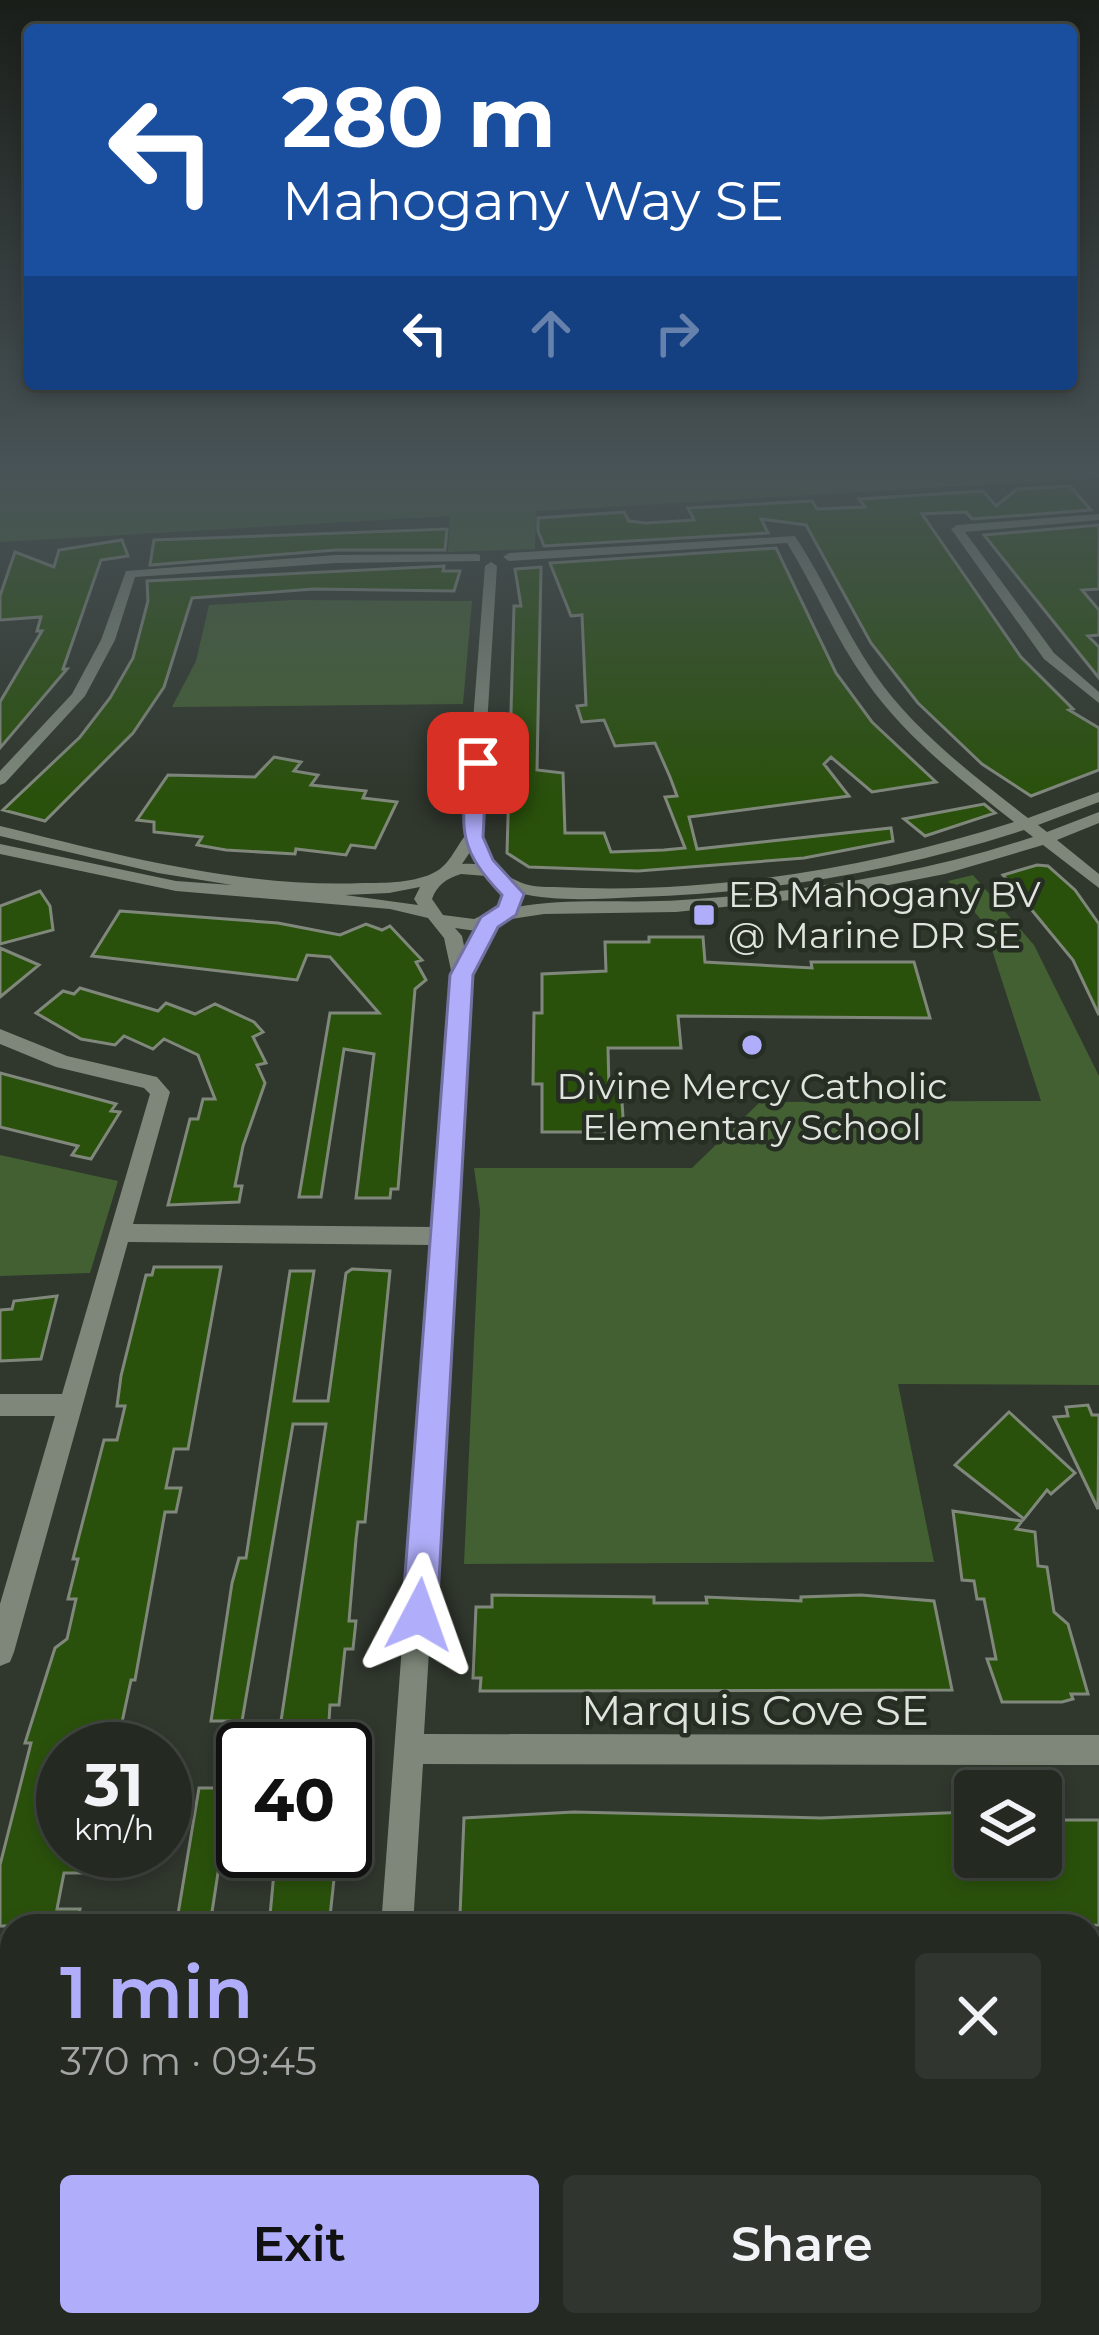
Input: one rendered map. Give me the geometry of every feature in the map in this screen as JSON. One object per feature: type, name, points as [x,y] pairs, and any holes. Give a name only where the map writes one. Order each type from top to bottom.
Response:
[{"type":"street","points":[[0,779],[78,696],[108,640],[129,576]]},
{"type":"street","points":[[483,576],[472,837],[491,872],[510,886],[602,894],[790,883],[916,860],[1099,797]]},
{"type":"street","points":[[811,576],[853,653],[885,698],[955,766],[1099,884]]},
{"type":"street","points":[[991,576],[1049,656],[1099,699]]},
{"type":"street","points":[[0,849],[176,886],[390,904],[463,926],[542,908],[671,907],[800,897],[926,873],[1049,839],[1099,818]]},
{"type":"street","points":[[0,831],[134,863],[295,885],[393,888],[441,876],[491,872]]},
{"type":"street","points":[[398,1914],[461,975],[453,936],[434,916],[424,892],[472,837]]},
{"type":"street","points":[[461,975],[495,919],[513,902],[510,886]]},
{"type":"street","points":[[0,1036],[63,1062],[150,1082],[160,1092],[0,1652]]},
{"type":"street","points":[[122,1233],[444,1236]]},
{"type":"street","points":[[0,1406],[70,1405]]},
{"type":"street","name":"Marquis Cove SE","points":[[411,1749],[1099,1750]]},
{"type":"green space","points":[[293,600],[472,601],[463,704],[172,707],[196,661],[209,605]]},
{"type":"green space","points":[[973,875],[1034,945],[1099,1076],[1099,1385],[898,1384],[934,1562],[464,1564],[480,1210],[474,1168],[692,1168],[760,1102],[1041,1101],[983,922],[948,881]]},
{"type":"green space","points":[[0,1155],[118,1181],[90,1273],[0,1276]]},
{"type":"building","points":[[7,576],[95,576],[63,669],[67,669],[0,748],[0,702],[42,631],[37,631],[41,617],[0,620],[0,596]]},
{"type":"building","points":[[459,576],[454,591],[314,589],[192,598],[164,687],[133,733],[45,821],[3,810],[80,737],[110,698],[133,658],[148,601],[147,581]]},
{"type":"building","points":[[516,576],[541,576],[537,770],[563,773],[565,833],[604,833],[611,852],[685,848],[665,797],[677,796],[655,743],[615,746],[604,720],[582,722],[577,706],[586,705],[582,615],[571,616],[555,576],[789,576],[836,673],[872,722],[936,782],[872,792],[831,757],[824,764],[849,796],[689,817],[697,849],[891,828],[893,841],[804,858],[638,871],[529,867],[507,853],[514,606],[521,606]]},
{"type":"building","points":[[834,576],[965,576],[1021,657],[1073,709],[1069,710],[1099,728],[1099,770],[1031,796],[982,764],[918,703],[871,643]]},
{"type":"building","points":[[1017,576],[1099,576],[1099,589],[1082,590],[1099,610],[1099,635],[1088,636],[1099,647],[1099,678]]},
{"type":"building","points":[[274,757],[301,762],[294,771],[318,775],[311,785],[366,791],[363,798],[397,802],[375,848],[351,845],[346,855],[296,849],[295,854],[226,850],[197,845],[202,837],[154,832],[154,822],[137,820],[168,775],[255,777]]},
{"type":"building","points":[[984,804],[995,813],[925,836],[904,819]]},
{"type":"building","points":[[1048,866],[1075,890],[1099,924],[1099,1015],[1073,960],[1003,875]]},
{"type":"building","points":[[40,891],[50,906],[53,930],[0,944],[0,906]]},
{"type":"building","points":[[120,911],[278,923],[340,935],[366,924],[382,930],[390,926],[422,960],[416,962],[426,980],[415,989],[398,1189],[391,1189],[390,1198],[356,1198],[374,1054],[344,1049],[321,1197],[299,1197],[330,1013],[379,1013],[330,957],[307,955],[297,980],[92,956]]},
{"type":"building","points":[[649,937],[703,937],[705,962],[812,968],[811,962],[914,962],[930,1018],[678,1016],[681,1048],[608,1048],[609,1087],[621,1087],[624,1132],[542,1132],[542,1084],[533,1084],[534,1013],[542,1013],[542,974],[606,971],[605,942],[649,942]]},
{"type":"building","points":[[0,948],[39,965],[0,997]]},
{"type":"building","points":[[80,988],[158,1011],[166,1003],[195,1014],[215,1004],[254,1022],[263,1032],[253,1037],[266,1063],[257,1065],[265,1083],[243,1146],[235,1186],[242,1186],[239,1202],[168,1205],[190,1119],[198,1119],[203,1099],[215,1099],[198,1055],[164,1039],[153,1049],[124,1036],[115,1045],[81,1039],[36,1013],[63,991],[74,994]]},
{"type":"building","points":[[0,1073],[116,1104],[111,1111],[120,1112],[91,1159],[72,1155],[78,1146],[0,1127]]},
{"type":"building","points":[[154,1267],[221,1267],[188,1449],[174,1449],[166,1488],[181,1488],[176,1512],[165,1512],[135,1680],[131,1680],[122,1722],[36,1722],[36,1878],[63,1878],[57,1909],[80,1909],[79,1914],[0,1914],[0,1865],[31,1743],[25,1743],[55,1648],[67,1639],[76,1599],[68,1599],[78,1559],[73,1559],[104,1440],[117,1440],[125,1406],[117,1406],[121,1376],[146,1275],[152,1275]]},
{"type":"building","points":[[352,1269],[390,1271],[365,1522],[358,1522],[356,1539],[349,1621],[356,1621],[353,1649],[345,1649],[339,1705],[330,1705],[329,1721],[281,1721],[326,1424],[293,1424],[242,1721],[211,1721],[232,1583],[239,1558],[246,1558],[290,1271],[314,1271],[294,1401],[328,1401],[346,1273]]},
{"type":"building","points":[[57,1296],[41,1359],[0,1361],[0,1310],[12,1309],[14,1301]]},
{"type":"building","points":[[1088,1405],[1092,1415],[1099,1415],[1098,1509],[1054,1417],[1068,1416],[1066,1407]]},
{"type":"building","points":[[1009,1412],[1075,1473],[1051,1494],[1047,1490],[1024,1519],[955,1465]]},
{"type":"building","points":[[953,1511],[1022,1521],[1016,1529],[1035,1532],[1038,1566],[1047,1567],[1054,1612],[1068,1624],[1088,1694],[1071,1694],[1073,1699],[1062,1702],[1002,1702],[987,1659],[996,1659],[984,1599],[977,1599],[974,1581],[962,1580]]},
{"type":"building","points":[[492,1595],[654,1597],[654,1603],[707,1603],[706,1597],[801,1601],[801,1597],[861,1595],[934,1601],[952,1690],[480,1691],[481,1678],[473,1678],[476,1607],[492,1607]]},
{"type":"building","points":[[199,1788],[216,1788],[217,1878],[212,1914],[178,1914],[184,1878],[192,1878],[192,1830]]},
{"type":"building","points":[[574,1812],[821,1818],[954,1813],[954,1878],[1062,1878],[1062,1820],[1099,1820],[1099,1914],[460,1914],[464,1818]]},
{"type":"building","points":[[273,1878],[334,1878],[330,1914],[270,1914]]},
{"type":"place","name":"EB Mahogany BV @ Marine DR SE","points":[[704,915]]},
{"type":"place","name":"Divine Mercy Catholic Elementary School","points":[[752,1045]]},
{"type":"route","points":[[419,1615],[461,975],[489,922],[513,902],[510,886],[483,862],[472,837],[478,763]]}]
